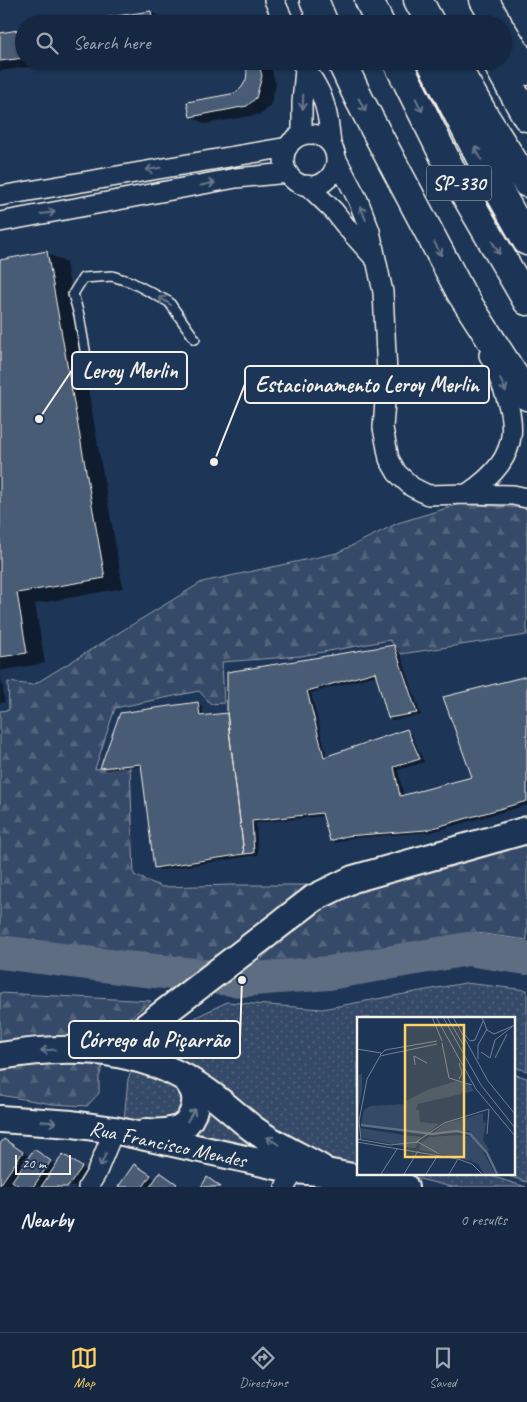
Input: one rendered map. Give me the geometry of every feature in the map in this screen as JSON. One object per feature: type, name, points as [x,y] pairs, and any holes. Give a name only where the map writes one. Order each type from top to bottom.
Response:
[{"type":"highway","points":[[314,0],[320,15]]},
{"type":"highway","points":[[368,0],[376,15]]},
{"type":"highway","points":[[404,0],[410,15]]},
{"type":"highway","points":[[418,0],[426,15]]},
{"type":"highway","points":[[466,0],[472,15]]},
{"type":"highway","points":[[484,0],[493,15]]},
{"type":"highway","points":[[512,47],[527,71]]},
{"type":"highway","points":[[345,70],[461,293],[527,396]]},
{"type":"highway","name":"SP-330","points":[[401,70],[451,170],[527,301]]},
{"type":"highway","name":"SP-330","points":[[436,70],[482,161],[527,241]]},
{"type":"highway","points":[[458,70],[485,117],[527,183]]},
{"type":"highway","points":[[501,70],[527,117]]},
{"type":"street","points":[[274,0],[281,15]]},
{"type":"street","points":[[302,135],[303,70]]},
{"type":"street","points":[[306,70],[317,86],[328,114],[334,151],[336,167],[324,181],[316,185],[307,185],[299,183],[288,173],[285,165],[285,156],[291,142],[302,135],[318,135],[325,138],[334,151],[358,200],[370,230],[383,292],[386,327],[383,428],[389,459],[397,473],[412,487],[428,495],[513,495],[527,498]]},
{"type":"street","points":[[0,196],[288,147]]},
{"type":"street","points":[[0,222],[236,178],[288,173]]},
{"type":"street","points":[[307,185],[334,211],[376,260]]},
{"type":"street","points":[[461,293],[510,402],[516,418],[517,431],[516,444],[511,460],[492,479],[467,494]]},
{"type":"street","points":[[96,1050],[128,1038],[143,1029],[314,898],[354,879],[527,830]]},
{"type":"street","points":[[143,1029],[144,1048],[150,1062]]},
{"type":"street","name":"Rua Francisco Mendes","points":[[0,1056],[61,1049],[96,1050],[150,1062],[186,1078],[224,1103],[253,1128],[331,1173]]},
{"type":"street","points":[[88,1187],[96,1174],[114,1130],[156,1133],[180,1128],[190,1120],[195,1107],[194,1093],[186,1078]]},
{"type":"street","name":"Rua Francisco Mendes","points":[[0,1118],[72,1124],[114,1130],[290,1179],[331,1173]]},
{"type":"street","points":[[331,1173],[405,1187]]},
{"type":"lane","points":[[86,356],[79,314],[73,294],[83,278],[112,276],[131,282],[169,302],[195,339]]},
{"type":"green space","points":[[460,504],[527,508],[527,635],[401,654],[390,640],[301,656],[222,662],[224,703],[211,704],[199,691],[115,708],[95,769],[130,765],[134,875],[162,887],[306,885],[263,924],[209,966],[0,941],[0,711],[9,710],[8,682],[33,685],[202,582],[337,553],[398,523]]},
{"type":"green space","points":[[527,842],[527,940],[477,933],[336,960],[257,963],[308,916],[353,891]]},
{"type":"green space","points":[[465,983],[527,990],[527,1071],[514,1067],[514,1017],[357,1017],[357,1166],[215,1140],[124,1120],[128,1079],[142,1047],[180,1025],[227,1002],[322,1009]]},
{"type":"green space","points":[[0,993],[151,1001],[117,1028],[99,1077],[99,1093],[87,1106],[52,1104],[0,1095]]},
{"type":"green space","points":[[514,1074],[527,1078],[527,1182],[502,1174],[514,1174]]},
{"type":"green space","points":[[399,1174],[484,1174],[526,1187],[452,1187]]},
{"type":"building","points":[[151,11],[152,15],[123,15]]},
{"type":"building","points":[[15,30],[15,59],[0,61],[0,33]]},
{"type":"building","points":[[246,70],[260,70],[262,76],[256,98],[247,106],[190,117],[187,102],[237,92],[246,80]]},
{"type":"building","points":[[47,251],[105,578],[17,593],[27,653],[0,657],[0,260]]},
{"type":"building","points":[[394,645],[417,713],[388,718],[375,672],[307,691],[324,757],[407,729],[420,759],[394,767],[400,796],[472,777],[443,697],[527,676],[527,801],[426,830],[346,836],[330,841],[322,813],[252,821],[254,853],[244,854],[227,713],[227,672]]},
{"type":"building","points":[[198,702],[200,716],[227,713],[244,854],[154,868],[141,764],[100,768],[120,713]]},
{"type":"building","points":[[4,1139],[23,1152],[0,1185],[0,1144]]},
{"type":"building","points":[[34,1149],[51,1161],[33,1187],[20,1187],[12,1181]]},
{"type":"building","points":[[63,1154],[82,1167],[68,1187],[41,1187]]},
{"type":"building","points":[[134,1164],[151,1175],[143,1187],[118,1187]]},
{"type":"building","points":[[160,1172],[177,1184],[174,1187],[150,1187]]},
{"type":"building","points":[[207,1177],[221,1187],[201,1187]]},
{"type":"waterway","points":[[0,952],[242,980],[329,973],[468,949],[527,958]]},
{"type":"place","name":"Leroy Merlin","points":[[39,419]]},
{"type":"place","name":"Estacionamento Leroy Merlin","points":[[214,462]]},
{"type":"place","name":"Córrego do Piçarrão","points":[[242,980]]}]
